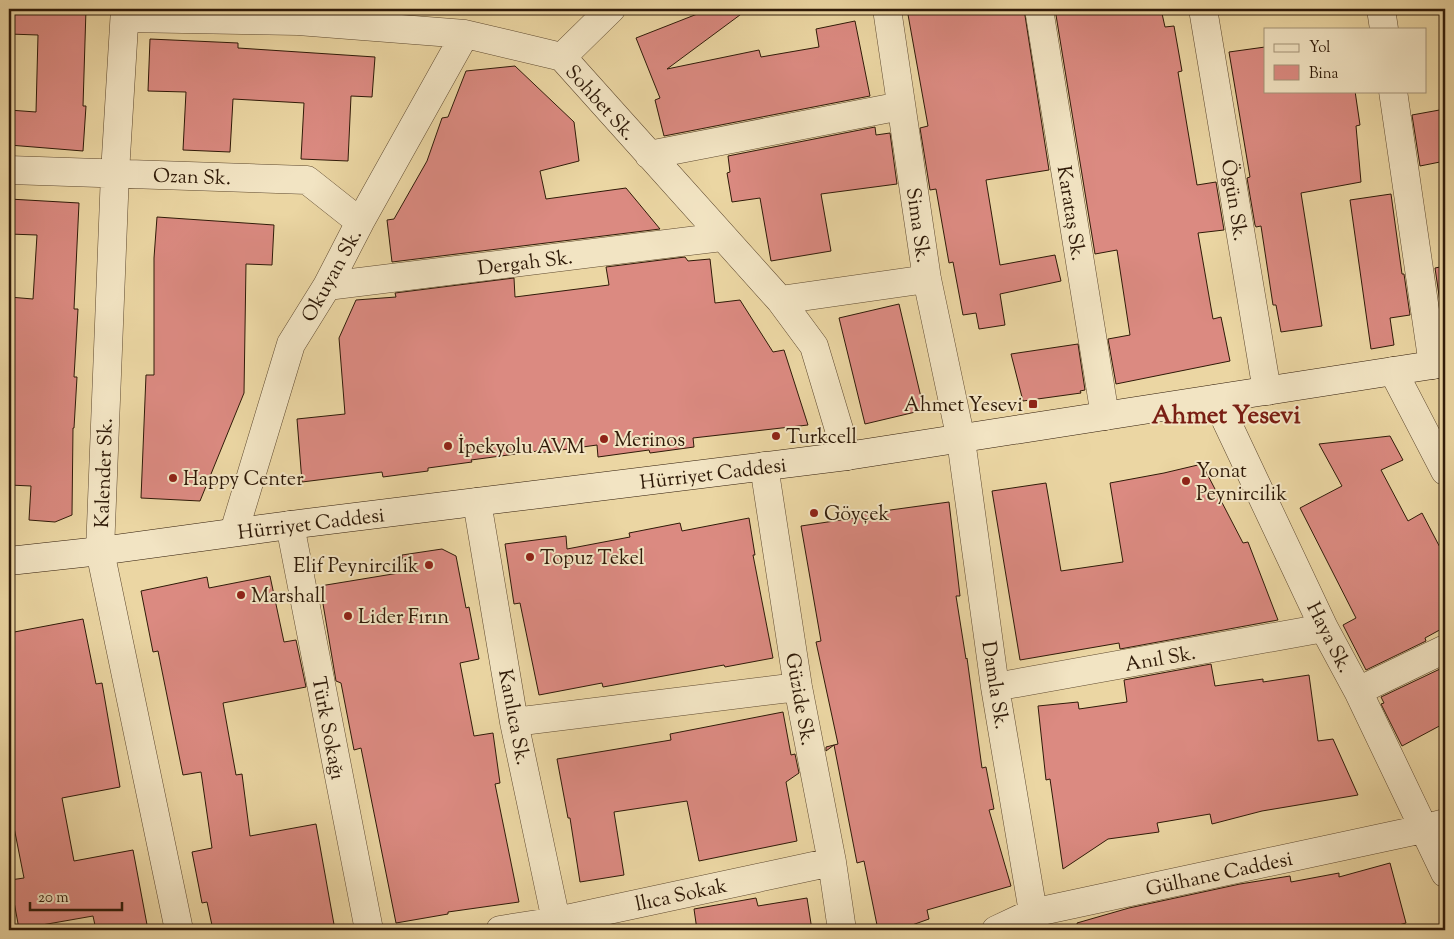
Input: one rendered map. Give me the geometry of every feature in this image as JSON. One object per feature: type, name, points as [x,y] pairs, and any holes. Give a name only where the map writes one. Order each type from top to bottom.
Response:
[{"type":"street","points":[[562,57],[611,9]]},
{"type":"street","name":"Sima Sk.","points":[[887,9],[927,279],[960,440]]},
{"type":"street","name":"Karataş Sk.","points":[[1039,9],[1105,416]]},
{"type":"street","name":"Ögün Sk.","points":[[1203,9],[1267,391]]},
{"type":"street","points":[[1381,9],[1384,28]]},
{"type":"street","name":"Sohbet Sk.","points":[[125,13],[298,21],[466,34],[562,57],[780,300],[814,346],[847,456]]},
{"type":"street","name":"Kalender Sk.","points":[[125,13],[115,173],[100,551],[180,930]]},
{"type":"street","name":"Okuyan Sk.","points":[[234,532],[291,344],[328,286],[360,222],[466,34]]},
{"type":"street","points":[[1393,92],[1439,364]]},
{"type":"street","points":[[649,155],[901,106]]},
{"type":"street","name":"Ozan Sk.","points":[[9,170],[307,180],[360,222]]},
{"type":"street","name":"Dergah Sk.","points":[[328,286],[722,237]]},
{"type":"street","points":[[780,300],[927,279]]},
{"type":"street","name":"Hürriyet Caddesi","points":[[9,561],[847,456],[960,440],[1439,364]]},
{"type":"street","points":[[1393,371],[1445,472]]},
{"type":"street","name":"Haya Sk.","points":[[1216,399],[1324,628],[1434,826],[1445,873]]},
{"type":"street","name":"Damla Sk.","points":[[960,440],[995,687],[1034,922]]},
{"type":"street","name":"Güzide Sk.","points":[[764,466],[798,687],[832,862],[842,930]]},
{"type":"street","name":"Kanlıca Sk.","points":[[477,502],[514,722],[558,925]]},
{"type":"street","name":"Türk Sokağı","points":[[290,525],[369,930]]},
{"type":"street","name":"Anıl Sk.","points":[[995,687],[1324,628]]},
{"type":"street","points":[[1358,691],[1445,649]]},
{"type":"street","points":[[514,722],[798,687]]},
{"type":"street","name":"Gülhane Caddesi","points":[[996,930],[1434,826]]},
{"type":"street","name":"llıca Sokak","points":[[500,930],[558,925],[832,862]]},
{"type":"building","points":[[9,9],[86,9],[83,106],[86,106],[83,151],[9,145],[9,110],[36,112],[38,35],[9,34]]},
{"type":"building","points":[[710,9],[748,9],[667,69],[759,50],[761,57],[819,47],[816,29],[855,21],[870,96],[664,136],[655,100],[660,98],[636,38]]},
{"type":"building","points":[[907,9],[1024,9],[1049,170],[986,180],[1000,265],[1055,255],[1061,281],[1000,294],[1005,325],[979,329],[976,313],[963,315],[953,262],[949,263],[936,189],[930,190],[920,128],[928,126]]},
{"type":"building","points":[[1055,9],[1161,9],[1165,27],[1174,26],[1182,71],[1178,72],[1197,185],[1216,182],[1224,230],[1198,233],[1213,319],[1221,317],[1230,361],[1116,384],[1108,339],[1130,335],[1117,250],[1095,254]]},
{"type":"building","points":[[150,39],[238,43],[238,48],[375,57],[372,97],[351,96],[348,161],[301,159],[304,103],[233,99],[230,152],[183,150],[186,92],[148,91]]},
{"type":"building","points":[[1264,47],[1264,92],[1355,92],[1360,125],[1356,126],[1361,182],[1301,193],[1322,326],[1281,332],[1276,305],[1273,305],[1261,226],[1256,227],[1255,225],[1247,178],[1250,177],[1229,52]]},
{"type":"building","points":[[515,66],[574,122],[579,161],[540,171],[546,199],[626,188],[660,229],[392,262],[387,220],[394,219],[427,161],[442,118],[448,117],[466,71]]},
{"type":"building","points":[[1445,109],[1445,161],[1420,166],[1412,115]]},
{"type":"building","points":[[875,127],[876,135],[890,133],[897,184],[821,194],[831,251],[771,261],[760,198],[732,202],[727,173],[730,172],[728,156]]},
{"type":"building","points":[[1391,194],[1402,274],[1404,274],[1410,315],[1390,318],[1394,345],[1371,349],[1350,200]]},
{"type":"building","points":[[9,199],[79,203],[74,309],[78,309],[74,377],[77,377],[73,428],[72,515],[55,522],[29,520],[31,486],[9,485],[9,297],[33,299],[37,235],[9,234]]},
{"type":"building","points":[[157,217],[274,225],[272,265],[246,264],[244,393],[200,501],[141,498],[146,375],[154,375],[154,258]]},
{"type":"building","points":[[685,257],[688,261],[710,259],[715,303],[740,300],[773,352],[784,350],[808,425],[693,438],[694,447],[650,453],[649,450],[598,457],[597,445],[471,460],[472,462],[428,468],[428,471],[383,477],[382,472],[302,482],[297,419],[345,414],[339,338],[356,300],[396,297],[395,293],[514,278],[515,297],[609,285],[606,267]]},
{"type":"building","points":[[1445,266],[1445,308],[1441,309],[1435,268]]},
{"type":"building","points":[[899,304],[924,410],[865,424],[839,318]]},
{"type":"building","points":[[1078,344],[1085,390],[1080,391],[1081,393],[1023,401],[1011,354]]},
{"type":"building","points":[[1390,436],[1403,460],[1381,470],[1408,521],[1422,513],[1445,557],[1445,627],[1425,638],[1426,641],[1366,670],[1343,625],[1356,618],[1300,508],[1342,486],[1319,444]]},
{"type":"building","points":[[1202,464],[1243,543],[1248,542],[1278,620],[1120,649],[1119,643],[1020,660],[992,491],[1046,483],[1061,571],[1123,562],[1110,483]]},
{"type":"building","points":[[949,502],[960,596],[956,596],[967,658],[982,768],[986,767],[994,809],[989,810],[1011,886],[927,910],[929,919],[898,930],[878,930],[864,861],[857,863],[834,745],[838,744],[816,642],[821,641],[801,526],[861,517],[861,514]]},
{"type":"building","points":[[749,518],[755,555],[753,555],[773,658],[603,687],[602,683],[539,695],[520,603],[514,604],[505,544],[566,536],[567,549],[630,537],[629,533],[680,523],[682,531]]},
{"type":"building","points":[[442,549],[456,556],[466,608],[469,607],[479,659],[460,663],[474,736],[493,733],[500,783],[495,784],[519,902],[448,912],[448,914],[396,923],[361,748],[354,750],[341,683],[336,681],[320,586],[405,572],[402,555]]},
{"type":"building","points":[[270,576],[284,642],[296,640],[306,687],[223,703],[236,775],[242,774],[250,836],[316,824],[335,930],[213,930],[207,902],[202,903],[192,852],[212,848],[201,772],[183,775],[158,651],[153,652],[141,591],[207,577],[209,588]]},
{"type":"building","points":[[83,619],[96,684],[102,683],[120,787],[62,798],[74,861],[133,850],[148,930],[96,930],[93,916],[19,929],[10,880],[24,878],[9,802],[9,633]]},
{"type":"building","points":[[1211,664],[1215,686],[1263,679],[1263,682],[1309,675],[1318,741],[1333,739],[1358,795],[1262,811],[1212,824],[1210,814],[1157,823],[1159,832],[1108,839],[1063,869],[1050,779],[1046,780],[1038,706],[1078,702],[1079,709],[1127,702],[1124,680]]},
{"type":"building","points":[[1440,669],[1445,678],[1445,723],[1402,746],[1381,704],[1384,703],[1381,697]]},
{"type":"building","points":[[783,712],[791,755],[795,754],[799,773],[786,782],[797,841],[699,861],[687,801],[614,812],[624,875],[580,882],[570,818],[568,818],[557,759],[671,740],[670,734]]},
{"type":"building","points":[[834,745],[826,751],[826,747]]},
{"type":"building","points":[[1390,863],[1406,923],[1380,930],[1360,930],[1358,925],[1329,930],[1078,930],[1077,923],[1129,908],[1240,884],[1290,876],[1291,882],[1339,873],[1339,877]]},
{"type":"building","points":[[756,898],[758,906],[807,898],[812,930],[697,930],[694,909]]},
{"type":"place","name":"Ahmet Yesevi","points":[[1033,404]]},
{"type":"place","name":"Turkcell","points":[[776,436]]},
{"type":"place","name":"Merinos","points":[[604,439]]},
{"type":"place","name":"İpekyolu AVM","points":[[448,446]]},
{"type":"place","name":"Happy Center","points":[[173,478]]},
{"type":"place","name":"Yonat Peynircilik","points":[[1186,481]]},
{"type":"place","name":"Göyçek","points":[[814,513]]},
{"type":"place","name":"Topuz Tekel","points":[[530,557]]},
{"type":"place","name":"Elif Peynircilik","points":[[429,565]]},
{"type":"place","name":"Marshall","points":[[241,595]]},
{"type":"place","name":"Lider Fırın","points":[[348,616]]},
{"type":"district","name":"Ahmet Yesevi","points":[[1226,414]]}]
